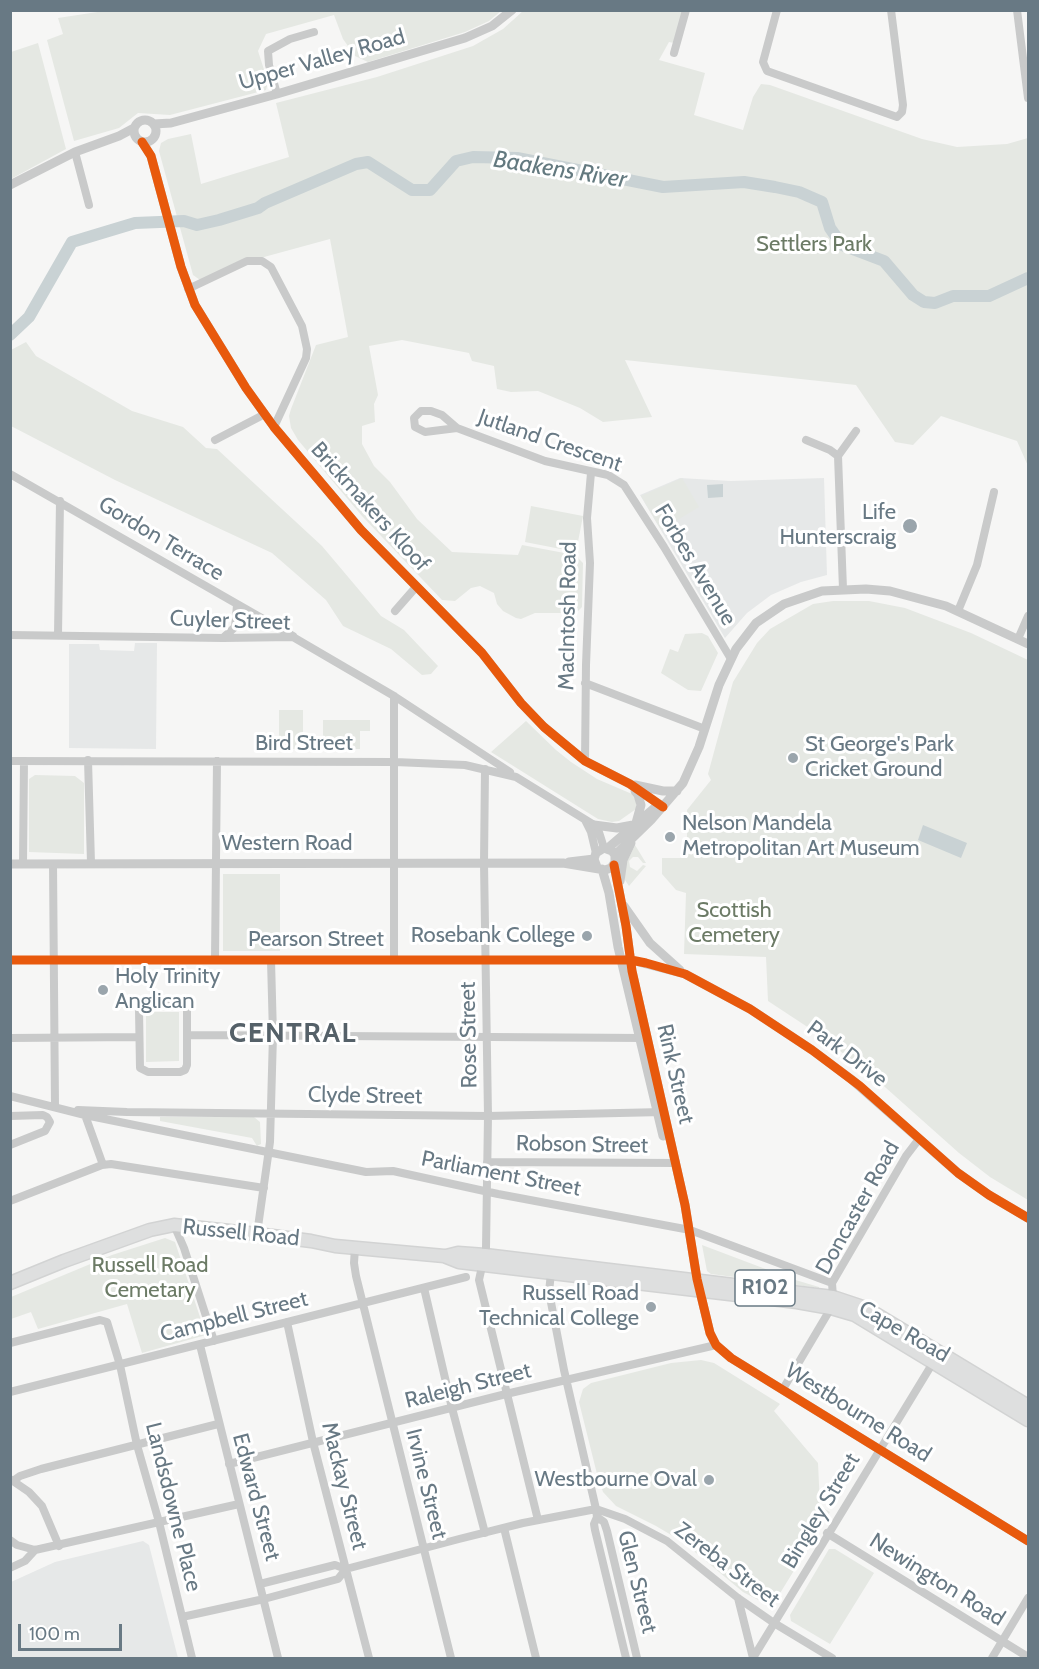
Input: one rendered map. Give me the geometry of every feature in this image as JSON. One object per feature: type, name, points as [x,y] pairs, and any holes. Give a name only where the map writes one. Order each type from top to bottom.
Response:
[{"type":"main road","name":"Russell Road","points":[[10,1283],[150,1230],[174,1225],[355,1248],[444,1256],[459,1262],[484,1260],[698,1285]]},
{"type":"main road","name":"Russell Road","points":[[484,1260],[551,1273],[698,1285]]},
{"type":"main road","name":"Cape Road","points":[[698,1285],[860,1305],[1029,1420]]},
{"type":"main road","name":"Cape Road","points":[[937,1357],[1029,1406]]},
{"type":"street","name":"Upper Valley Road","points":[[10,185],[75,152],[119,136],[146,134],[171,123],[278,94],[465,38],[492,26],[512,10]]},
{"type":"street","points":[[674,52],[686,10]]},
{"type":"street","points":[[777,10],[763,62],[767,72],[899,117],[903,110],[903,97],[891,10]]},
{"type":"street","points":[[1017,10],[1029,98]]},
{"type":"street","points":[[278,94],[269,65],[268,51],[290,39],[314,32]]},
{"type":"street","name":"Brickmakers Kloof","points":[[146,134],[188,289],[207,326],[274,427],[361,530],[482,652],[521,703],[544,727],[585,760],[663,804]]},
{"type":"street","points":[[75,152],[89,205]]},
{"type":"street","points":[[188,289],[243,263],[262,261],[271,267],[302,326],[307,343],[306,358],[274,427]]},
{"type":"street","name":"Jutland Crescent","points":[[458,428],[425,432],[415,427],[414,418],[421,411],[431,411],[458,428],[545,461],[608,476],[629,490]]},
{"type":"street","points":[[215,440],[265,414]]},
{"type":"street","points":[[843,589],[838,456],[856,431]]},
{"type":"street","points":[[806,440],[838,456]]},
{"type":"street","name":"MacIntosh Road","points":[[585,760],[585,683],[590,581],[587,518],[591,473]]},
{"type":"street","name":"Gordon Terrace","points":[[10,474],[293,637]]},
{"type":"street","name":"Forbes Avenue","points":[[629,490],[730,659]]},
{"type":"street","points":[[958,611],[977,565],[994,492]]},
{"type":"street","points":[[58,635],[60,501]]},
{"type":"street","points":[[395,611],[416,587]]},
{"type":"street","points":[[604,858],[677,791],[690,770],[730,659],[756,623],[791,601],[810,594],[843,589],[890,591],[958,611],[1029,644]]},
{"type":"street","points":[[223,638],[235,627],[237,605]]},
{"type":"street","points":[[1018,639],[1029,615]]},
{"type":"street","name":"Cuyler Street","points":[[10,635],[293,637],[394,696],[516,777]]},
{"type":"street","points":[[585,683],[705,729]]},
{"type":"street","points":[[394,696],[394,959]]},
{"type":"street","points":[[88,760],[91,863]]},
{"type":"street","name":"Bird Street","points":[[10,761],[454,764],[516,777],[594,825]]},
{"type":"street","points":[[23,864],[24,761]]},
{"type":"street","points":[[215,959],[217,761]]},
{"type":"street","name":"Rose Street","points":[[485,769],[484,863],[488,1116],[484,1260],[479,1275],[538,1520]]},
{"type":"street","points":[[619,779],[634,790],[641,805],[623,860],[622,900],[650,943],[668,961],[686,974]]},
{"type":"street","points":[[630,784],[663,791],[677,791]]},
{"type":"street","points":[[585,819],[604,858]]},
{"type":"street","points":[[594,825],[635,828]]},
{"type":"street","points":[[594,825],[598,829],[604,858]]},
{"type":"street","name":"Western Road","points":[[10,864],[563,863],[604,858]]},
{"type":"street","name":"Western Road","points":[[563,863],[580,866],[604,858]]},
{"type":"street","name":"Rink Street","points":[[604,858],[609,893],[690,1230],[698,1285]]},
{"type":"street","name":"Rink Street","points":[[604,858],[622,900],[626,960]]},
{"type":"street","points":[[53,864],[55,1106]]},
{"type":"street","points":[[580,866],[595,875],[609,893]]},
{"type":"street","name":"Pearson Street","points":[[10,960],[626,960]]},
{"type":"street","points":[[257,1234],[269,1153],[273,1035],[271,960]]},
{"type":"street","name":"Park Drive","points":[[626,960],[686,974],[750,1009],[812,1050],[860,1086],[972,1183],[1029,1218]]},
{"type":"street","points":[[180,1003],[187,1006],[187,1067],[185,1071],[142,1070],[139,1064],[138,1037],[142,1004],[180,1003]]},
{"type":"street","points":[[187,1035],[644,1038]]},
{"type":"street","points":[[10,1038],[138,1037]]},
{"type":"street","name":"Parliament Street","points":[[10,1096],[85,1115],[370,1173],[393,1171],[690,1230],[832,1283]]},
{"type":"street","name":"Clyde Street","points":[[66,1109],[488,1116],[661,1112]]},
{"type":"street","points":[[156,1112],[152,1122],[156,1130]]},
{"type":"street","points":[[85,1115],[103,1165]]},
{"type":"street","points":[[10,1116],[47,1117],[50,1125],[47,1130],[10,1145]]},
{"type":"street","name":"Doncaster Road","points":[[832,1302],[832,1283],[906,1156],[919,1139]]},
{"type":"street","name":"Robson Street","points":[[487,1162],[673,1163]]},
{"type":"street","points":[[10,1201],[103,1165],[111,1164],[264,1188]]},
{"type":"street","points":[[174,1225],[184,1248],[214,1341]]},
{"type":"street","name":"Irvine Street","points":[[355,1248],[354,1263],[363,1304],[451,1659]]},
{"type":"street","name":"Glen Street","points":[[551,1273],[549,1292],[566,1381],[597,1513],[607,1531],[637,1659]]},
{"type":"street","name":"Campbell Street","points":[[10,1392],[466,1277]]},
{"type":"street","points":[[698,1285],[710,1333],[716,1345]]},
{"type":"street","points":[[424,1288],[452,1408],[485,1533]]},
{"type":"street","points":[[783,1389],[832,1302]]},
{"type":"street","name":"Landsdowne Place","points":[[10,1343],[100,1320],[104,1320],[109,1326],[192,1659]]},
{"type":"street","name":"Mackay Street","points":[[287,1322],[313,1442],[369,1659]]},
{"type":"street","name":"Edward Street","points":[[200,1345],[278,1659]]},
{"type":"street","name":"Raleigh Street","points":[[229,1464],[506,1394],[716,1345]]},
{"type":"street","name":"Westbourne Road","points":[[716,1345],[731,1358],[1029,1541]]},
{"type":"street","name":"Bingley Street","points":[[753,1658],[827,1533],[937,1357]]},
{"type":"street","points":[[12,1480],[41,1469],[218,1424]]},
{"type":"street","points":[[12,1480],[29,1492],[42,1506],[59,1546]]},
{"type":"street","points":[[13,1544],[35,1550],[59,1546],[239,1504]]},
{"type":"street","points":[[260,1584],[335,1565],[346,1569],[538,1520],[597,1513]]},
{"type":"street","name":"Glen Street","points":[[597,1513],[595,1530],[626,1659]]},
{"type":"street","name":"Zereba Street","points":[[597,1513],[625,1519],[667,1541],[738,1598],[832,1659]]},
{"type":"street","points":[[504,1528],[536,1659]]},
{"type":"street","name":"Newington Road","points":[[827,1533],[1029,1657]]},
{"type":"street","points":[[10,1568],[25,1561],[35,1550]]},
{"type":"street","points":[[182,1617],[264,1599],[338,1579],[346,1569]]},
{"type":"street","points":[[738,1598],[753,1658]]},
{"type":"street","points":[[992,1659],[1029,1598]]},
{"type":"shaded area","points":[[680,478],[731,481],[824,478],[827,575],[801,582],[771,595],[747,613],[725,638],[640,495]]},
{"type":"shaded area","points":[[723,484],[723,497],[708,498],[707,485]]},
{"type":"shaded area","points":[[135,643],[157,643],[156,749],[69,748],[69,644],[99,644],[100,650],[134,651]]},
{"type":"shaded area","points":[[923,825],[967,843],[961,858],[918,840]]},
{"type":"shaded area","points":[[143,1541],[149,1545],[178,1658],[11,1658],[11,1582],[55,1562]]},
{"type":"green space","points":[[104,11],[501,11],[489,21],[465,32],[368,62],[355,56],[343,39],[334,15],[266,34],[258,51],[268,82],[266,90],[170,115],[138,113],[119,128],[74,141],[47,40],[63,34],[58,18]]},
{"type":"green space","name":"Settlers Park","points":[[523,11],[683,11],[674,43],[669,42],[659,60],[705,73],[694,115],[743,130],[753,97],[761,84],[770,85],[922,139],[957,147],[1007,144],[1028,138],[1028,466],[1017,441],[941,416],[913,445],[895,442],[856,385],[625,360],[652,417],[603,422],[580,408],[538,391],[511,392],[497,389],[494,366],[472,361],[469,353],[402,340],[369,346],[378,395],[374,404],[375,422],[362,426],[362,444],[374,466],[390,482],[417,519],[452,552],[518,555],[522,545],[575,555],[583,563],[582,607],[576,613],[535,613],[521,619],[516,618],[503,611],[497,604],[494,593],[480,586],[471,588],[455,601],[442,600],[362,516],[298,440],[291,428],[289,416],[291,409],[316,345],[348,337],[330,239],[253,260],[203,282],[193,275],[159,151],[161,143],[168,139],[191,134],[201,184],[289,157],[276,103],[377,77],[473,46],[503,29]]},
{"type":"green space","points":[[38,43],[66,149],[11,179],[11,52]]},
{"type":"green space","points":[[26,342],[36,356],[132,411],[183,427],[206,448],[217,449],[322,546],[381,616],[404,630],[438,666],[431,674],[422,675],[391,649],[343,626],[326,600],[272,553],[115,480],[11,426],[11,350]]},
{"type":"green space","points":[[682,478],[699,507],[661,530],[641,496]]},
{"type":"green space","points":[[531,506],[583,516],[576,552],[525,542]]},
{"type":"green space","name":"Scottish Cemetery","points":[[833,601],[869,601],[905,608],[971,633],[1028,660],[1028,1200],[990,1177],[959,1153],[867,1071],[768,1001],[766,957],[684,954],[686,893],[676,890],[662,874],[662,858],[687,858],[687,810],[711,780],[708,774],[733,682],[757,643],[770,629],[813,604]]},
{"type":"green space","points":[[702,633],[708,636],[718,653],[701,691],[688,690],[661,673],[670,649],[678,652],[685,634]]},
{"type":"green space","points":[[279,710],[303,710],[303,749],[279,749]]},
{"type":"green space","points":[[323,720],[370,720],[370,731],[360,731],[360,749],[323,749]]},
{"type":"green space","points":[[526,721],[571,762],[597,779],[632,794],[636,801],[636,809],[619,821],[598,819],[491,752]]},
{"type":"green space","points":[[35,775],[75,776],[84,783],[84,854],[29,852],[29,779]]},
{"type":"green space","points":[[635,845],[646,863],[638,857],[633,857],[629,861],[630,867],[637,871],[643,865],[646,866],[629,886],[625,880],[624,868]]},
{"type":"green space","points":[[223,874],[280,874],[280,951],[223,951]]},
{"type":"green space","points":[[146,1012],[179,1012],[179,1061],[146,1062]]},
{"type":"green space","points":[[160,1117],[254,1117],[260,1122],[261,1144],[257,1146],[252,1138],[160,1121]]},
{"type":"green space","name":"Russell Road Cemetary","points":[[165,1238],[175,1242],[206,1335],[142,1353],[127,1304],[38,1329],[31,1312],[11,1319],[11,1297],[112,1255]]},
{"type":"green space","points":[[702,1245],[819,1288],[711,1274],[707,1271]]},
{"type":"green space","name":"Westbourne Oval","points":[[701,1360],[714,1363],[780,1404],[774,1411],[818,1463],[820,1506],[830,1512],[774,1603],[768,1605],[743,1592],[683,1542],[616,1506],[603,1492],[597,1474],[579,1402],[583,1389],[591,1383],[671,1363]]},
{"type":"green space","points":[[829,1549],[835,1549],[874,1573],[830,1644],[791,1621],[790,1615]]},
{"type":"waterway","name":"Baakens River","points":[[10,335],[29,317],[72,242],[135,223],[184,221],[197,225],[219,220],[258,208],[356,164],[368,162],[412,190],[430,190],[456,161],[473,157],[517,158],[663,187],[744,182],[775,187],[799,192],[822,202],[830,228],[842,245],[884,261],[913,295],[924,302],[935,303],[953,296],[989,296],[1028,278]]},
{"type":"cycle path","points":[[142,142],[151,156],[181,267],[195,305],[246,388],[274,427],[361,530],[482,653],[521,703],[544,727],[585,761],[630,784],[663,807]]},
{"type":"cycle path","points":[[614,865],[632,971],[685,1205],[697,1279],[710,1333],[716,1345],[731,1358],[1028,1541]]},
{"type":"cycle path","points":[[10,960],[631,960],[646,963],[685,974],[750,1009],[812,1050],[860,1086],[958,1173],[1028,1218]]},
{"type":"place","name":"Life Hunterscraig","points":[[910,526]]},
{"type":"place","name":"St George's Park Cricket Ground","points":[[793,758]]},
{"type":"place","name":"Nelson Mandela Metropolitan Art Museum","points":[[670,837]]},
{"type":"place","name":"Rosebank College","points":[[587,936]]},
{"type":"place","name":"Holy Trinity Anglican","points":[[103,990]]},
{"type":"place","name":"Russell Road Technical College","points":[[651,1307]]},
{"type":"place","name":"Westbourne Oval","points":[[709,1480]]},
{"type":"district","name":"CENTRAL","points":[[293,1034]]}]
